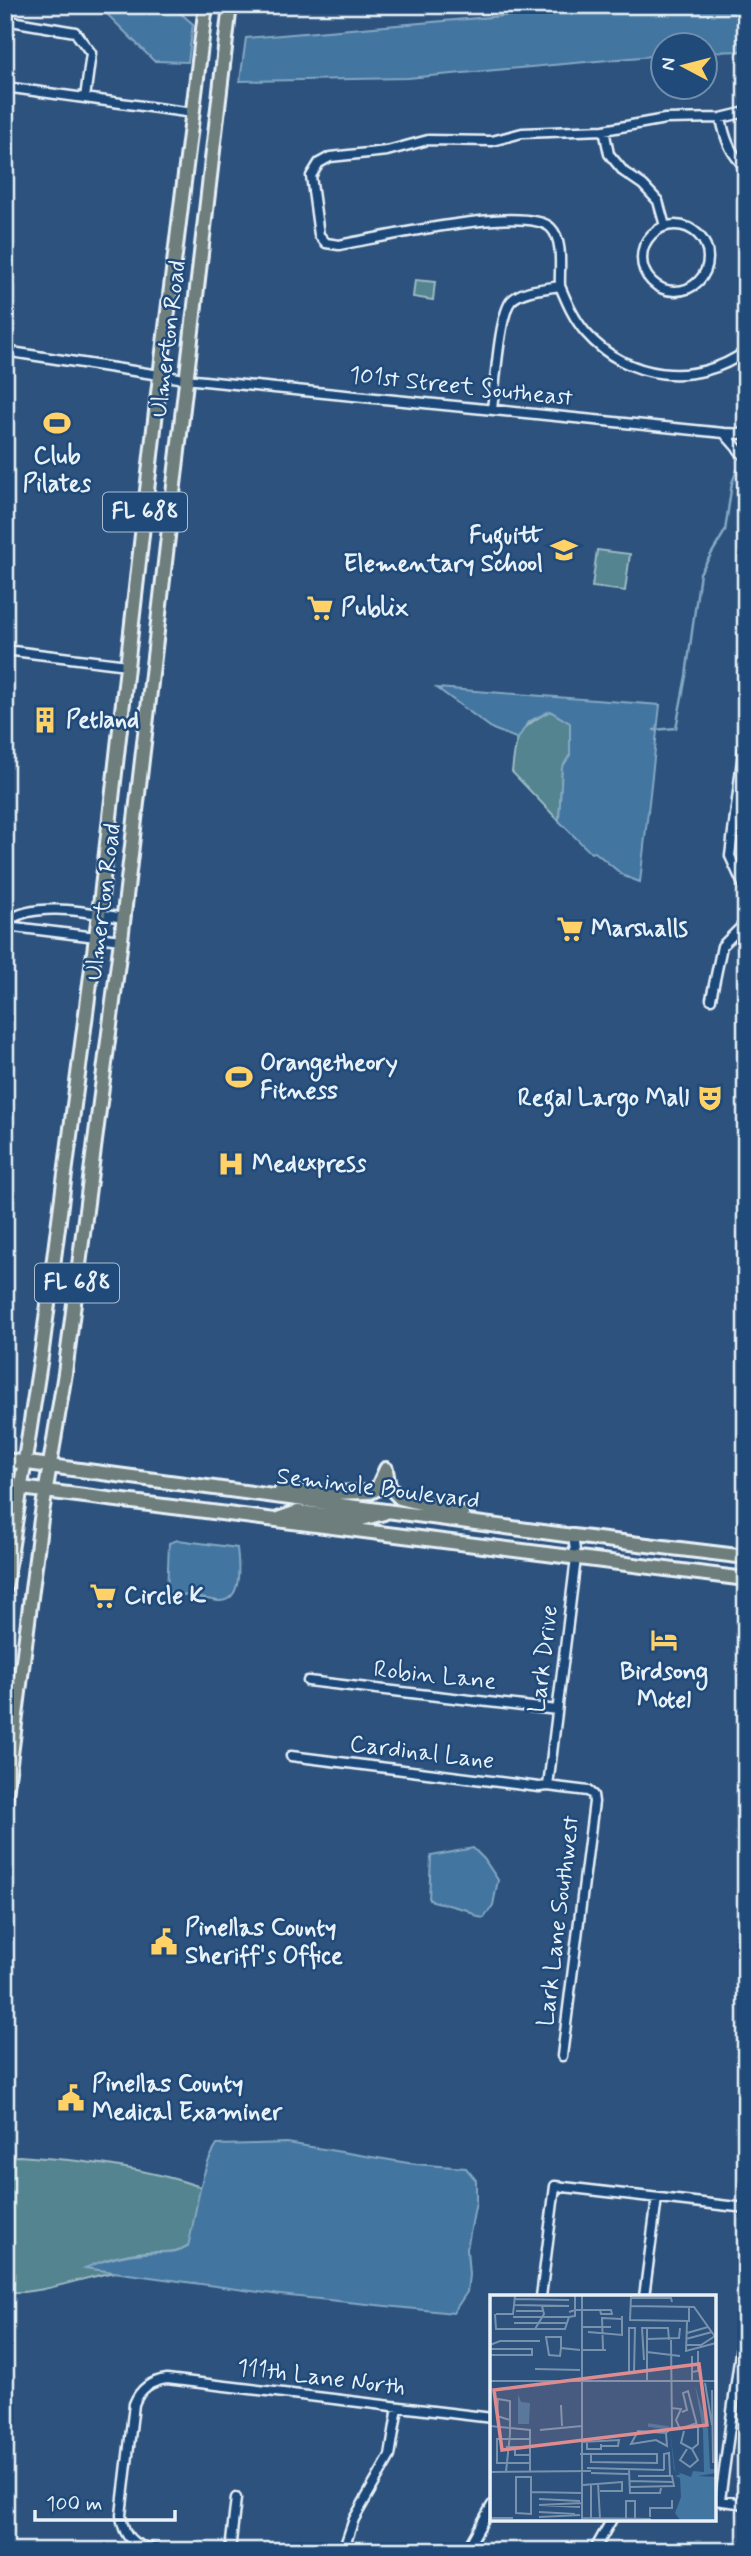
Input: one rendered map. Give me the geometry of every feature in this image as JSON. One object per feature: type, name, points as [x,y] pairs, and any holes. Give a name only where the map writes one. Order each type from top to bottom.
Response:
[{"type":"main road","name":"Ulmerton Road","points":[[5,1589],[42,1350],[99,914],[160,376],[206,5]]},
{"type":"main road","name":"Ulmerton Road","points":[[5,1802],[46,1492],[67,1360],[124,918],[230,5]]},
{"type":"main road","name":"Seminole Boulevard","points":[[5,1460],[746,1557]]},
{"type":"main road","points":[[229,1491],[363,1493],[377,1489],[386,1469],[389,1486],[400,1498],[516,1528]]},
{"type":"main road","name":"Seminole Boulevard","points":[[5,1486],[746,1579]]},
{"type":"main road","points":[[274,1521],[298,1513],[362,1519],[391,1512]]},
{"type":"street","points":[[5,20],[75,32],[91,53],[85,98]]},
{"type":"street","points":[[5,87],[193,113]]},
{"type":"street","points":[[746,112],[721,118],[665,119],[604,130],[523,133],[492,141],[428,141],[387,151],[330,157],[318,163],[312,176],[319,234],[326,243],[339,245],[437,226],[512,220],[537,221],[551,228],[558,243],[560,286],[571,311],[585,332],[603,350],[625,364],[649,372],[678,375],[705,371],[730,362],[746,351]]},
{"type":"street","points":[[721,118],[726,140],[734,156],[746,167]]},
{"type":"street","points":[[604,130],[610,154],[624,172],[658,201],[665,226]]},
{"type":"street","points":[[680,225],[694,231],[704,242],[708,256],[706,271],[697,283],[685,290],[670,292],[656,286],[646,275],[642,261],[644,246],[652,234],[665,226],[680,225]]},
{"type":"street","points":[[492,409],[504,313],[508,305],[524,293],[560,286]]},
{"type":"street","name":"101st Street Southeast","points":[[5,351],[185,379],[621,424],[746,434]]},
{"type":"street","points":[[724,433],[746,458]]},
{"type":"street","points":[[5,650],[127,665]]},
{"type":"street","points":[[746,728],[730,856],[746,891]]},
{"type":"street","points":[[5,904],[8,920],[14,927],[121,940]]},
{"type":"street","points":[[8,920],[18,913],[47,909],[124,918]]},
{"type":"street","points":[[711,999],[722,946],[746,922]]},
{"type":"street","name":"Lark Drive","points":[[548,1786],[576,1558],[573,1536]]},
{"type":"street","name":"Robin Lane","points":[[308,1681],[557,1710]]},
{"type":"street","name":"Cardinal Lane","points":[[291,1756],[548,1786]]},
{"type":"street","name":"Lark Lane Southwest","points":[[548,1786],[588,1791],[593,1795],[594,1802],[562,2056]]},
{"type":"street","points":[[541,2295],[555,2186],[746,2208]]},
{"type":"street","points":[[644,2295],[656,2198]]},
{"type":"street","points":[[746,2309],[717,2500],[746,2504]]},
{"type":"street","name":"111th Lane North","points":[[166,2551],[147,2549],[136,2544],[122,2527],[121,2515],[134,2404],[146,2385],[167,2379],[490,2418]]},
{"type":"street","points":[[734,2394],[746,2396]]},
{"type":"street","points":[[342,2551],[354,2519],[390,2456],[398,2407]]},
{"type":"street","points":[[230,2551],[236,2498]]},
{"type":"street","points":[[466,2551],[490,2509]]},
{"type":"street","points":[[594,2551],[611,2521]]},
{"type":"green space","points":[[415,280],[435,282],[433,300],[413,297]]},
{"type":"green space","points":[[597,550],[630,554],[625,591],[592,587]]},
{"type":"green space","points":[[550,711],[570,723],[570,755],[562,768],[559,821],[512,772],[520,734]]},
{"type":"green space","points":[[19,2156],[111,2166],[156,2174],[201,2187],[189,2245],[173,2251],[123,2256],[87,2268],[116,2272],[34,2291],[5,2292],[5,2157]]},
{"type":"water","points":[[98,5],[171,5],[193,24],[188,62],[154,61]]},
{"type":"water","points":[[630,5],[746,5],[746,51],[720,52],[720,32],[650,32],[650,56],[408,78],[240,81],[246,38]]},
{"type":"water","points":[[437,688],[660,705],[640,882],[624,876],[595,852],[591,853],[559,821],[562,768],[570,755],[570,723],[550,711],[528,722],[516,742],[516,738],[493,729]]},
{"type":"water","points":[[178,1540],[237,1548],[238,1582],[232,1596],[218,1601],[167,1592],[169,1543]]},
{"type":"water","points":[[473,1848],[498,1880],[493,1905],[484,1918],[467,1910],[429,1900],[431,1856]]},
{"type":"water","points":[[287,2143],[414,2164],[466,2168],[476,2180],[476,2202],[467,2249],[467,2292],[453,2313],[280,2295],[85,2268],[122,2256],[172,2252],[188,2246],[202,2181],[217,2145]]},
{"type":"waterway","points":[[654,730],[676,728],[700,573],[725,531],[732,483],[737,470]]},
{"type":"place","name":"Club Pilates","points":[[57,423]]},
{"type":"place","name":"Fuguitt Elementary School","points":[[564,550]]},
{"type":"place","name":"Publix","points":[[320,608]]},
{"type":"place","name":"Petland","points":[[45,720]]},
{"type":"place","name":"Marshalls","points":[[570,929]]},
{"type":"place","name":"Orangetheory Fitness","points":[[239,1077]]},
{"type":"place","name":"Regal Largo Mall","points":[[710,1098]]},
{"type":"place","name":"Medexpress","points":[[231,1164]]},
{"type":"place","name":"Circle K","points":[[103,1596]]},
{"type":"place","name":"Birdsong Motel","points":[[664,1640]]},
{"type":"place","name":"Pinellas County Sheriff's Office","points":[[164,1942]]},
{"type":"place","name":"Pinellas County Medical Examiner","points":[[71,2098]]}]
